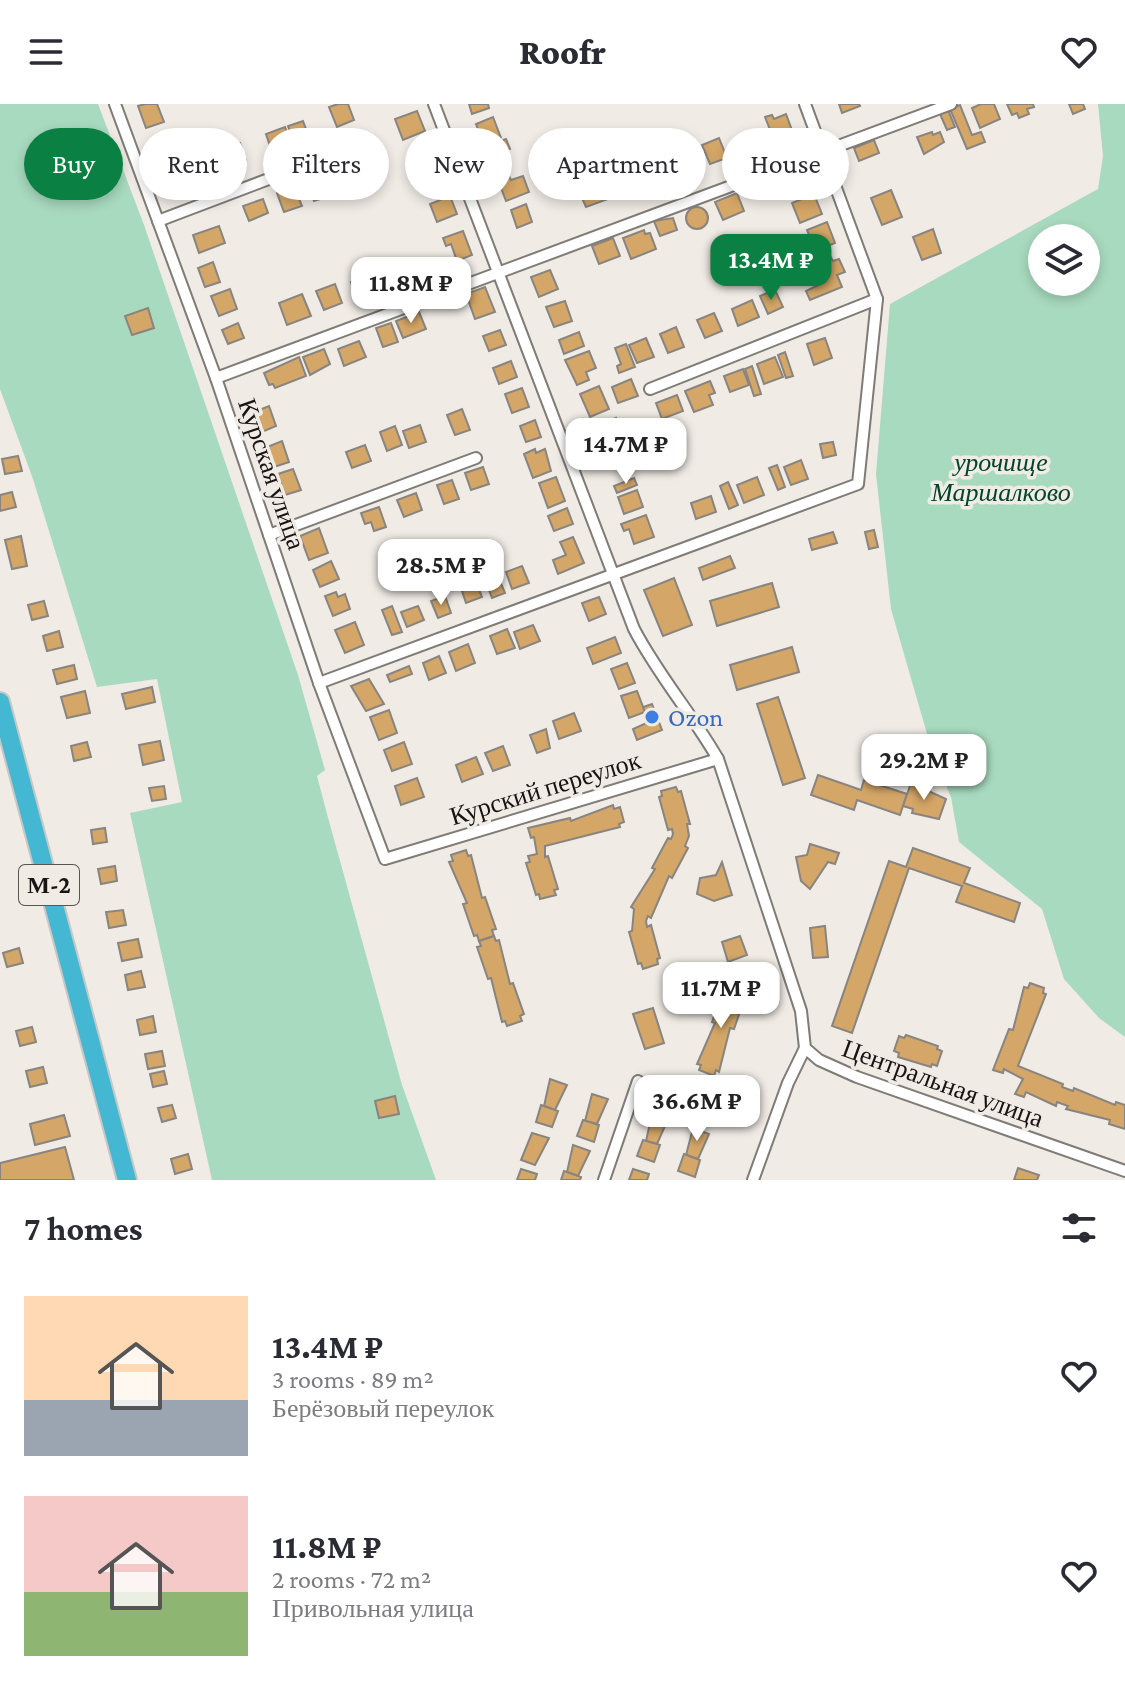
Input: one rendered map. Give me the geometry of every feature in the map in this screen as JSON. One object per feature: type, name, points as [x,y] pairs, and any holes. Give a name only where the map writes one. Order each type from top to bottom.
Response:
[{"type":"highway","name":"М-2","points":[[0,702],[127,1180]]},
{"type":"highway","name":"М-2","points":[[0,744],[116,1180]]},
{"type":"street","name":"Курская улица","points":[[115,104],[216,378],[319,683],[385,859]]},
{"type":"street","name":"Центральная улица","points":[[434,104],[612,575],[645,650],[718,759],[801,1011],[805,1048],[819,1060],[857,1077],[1125,1171]]},
{"type":"street","points":[[805,104],[814,128]]},
{"type":"street","points":[[849,142],[951,104]]},
{"type":"street","points":[[158,221],[263,181]]},
{"type":"street","points":[[216,378],[722,189]]},
{"type":"street","points":[[319,683],[858,484],[877,299],[841,200]]},
{"type":"street","points":[[650,389],[877,299]]},
{"type":"street","points":[[269,535],[476,458]]},
{"type":"street","name":"Курский переулок","points":[[385,859],[718,759]]},
{"type":"street","points":[[753,1180],[788,1083],[805,1048]]},
{"type":"street","points":[[604,1180],[638,1081]]},
{"type":"green space","points":[[0,104],[98,104],[107,128],[24,128],[24,200],[123,200],[123,170],[298,675],[325,770],[317,776],[327,814],[402,1085],[436,1180],[212,1180],[130,813],[182,802],[157,679],[97,687],[33,479],[0,389]]},
{"type":"green space","name":"урочище Маршалково","points":[[1098,104],[1125,104],[1125,1037],[1099,1018],[1064,979],[1042,909],[959,842],[951,797],[934,758],[891,609],[876,474],[890,304],[1028,228],[1028,296],[1100,296],[1100,224],[1035,224],[1098,189],[1103,156]]},
{"type":"building","points":[[157,104],[164,122],[146,128],[138,106]]},
{"type":"building","points":[[348,104],[354,120],[337,127],[329,107]]},
{"type":"building","points":[[469,104],[488,104],[489,108],[472,114]]},
{"type":"building","points":[[839,104],[859,104],[860,106],[842,113]]},
{"type":"building","points":[[994,104],[1000,119],[980,128],[972,108]]},
{"type":"building","points":[[1007,104],[1033,104],[1034,107],[1027,109],[1029,114],[1019,118],[1017,113],[1012,115]]},
{"type":"building","points":[[1069,104],[1083,104],[1085,109],[1073,114]]},
{"type":"building","points":[[960,105],[972,135],[981,132],[985,142],[967,149],[950,109]]},
{"type":"building","points":[[948,110],[955,127],[947,130],[940,114]]},
{"type":"building","points":[[417,111],[424,128],[405,128],[403,140],[395,119]]},
{"type":"building","points":[[786,114],[791,128],[769,128],[765,117],[772,115],[774,119]]},
{"type":"building","points":[[493,117],[497,128],[478,128],[476,124]]},
{"type":"building","points":[[303,121],[306,128],[289,128]]},
{"type":"building","points":[[932,132],[933,135],[940,132],[944,142],[924,154],[917,137]]},
{"type":"building","points":[[719,138],[722,160],[710,164],[706,143]]},
{"type":"building","points":[[874,140],[879,153],[859,161],[854,148]]},
{"type":"building","points":[[523,176],[528,192],[512,199],[512,180]]},
{"type":"building","points":[[891,190],[902,217],[882,225],[871,198]]},
{"type":"building","points":[[263,199],[268,213],[249,221],[243,206]]},
{"type":"building","points":[[280,200],[299,200],[302,206],[284,212]]},
{"type":"building","points":[[452,200],[457,214],[437,222],[430,204]]},
{"type":"building","points":[[583,200],[605,200],[586,207]]},
{"type":"building","points":[[740,200],[744,211],[723,220],[715,202]]},
{"type":"building","points":[[816,200],[822,214],[800,223],[792,203]]},
{"type":"building","points":[[526,204],[532,222],[517,228],[511,210]]},
{"type":"building","points":[[697,207],[705,210],[708,218],[705,226],[697,229],[689,226],[686,218],[689,210]]},
{"type":"building","points":[[673,218],[677,230],[660,236],[654,221]]},
{"type":"building","points":[[827,222],[835,243],[816,251],[807,230]]},
{"type":"building","points":[[219,226],[225,243],[199,253],[193,235]]},
{"type":"building","points":[[933,229],[941,253],[922,260],[913,237]]},
{"type":"building","points":[[644,230],[645,234],[650,233],[656,249],[631,259],[623,238]]},
{"type":"building","points":[[463,231],[472,255],[457,261],[451,244],[446,246],[443,238]]},
{"type":"building","points":[[613,238],[620,256],[599,264],[592,246]]},
{"type":"building","points":[[829,254],[833,261],[839,259],[845,272],[837,275],[842,287],[810,300],[806,291],[825,282],[819,267],[827,264],[825,257]]},
{"type":"building","points":[[395,260],[396,264],[402,262],[407,276],[389,286],[381,266]]},
{"type":"building","points":[[213,262],[220,282],[205,287],[198,268]]},
{"type":"building","points":[[550,270],[558,289],[539,297],[531,277]]},
{"type":"building","points":[[368,276],[373,288],[356,295],[351,282]]},
{"type":"building","points":[[335,284],[342,303],[324,310],[316,291]]},
{"type":"building","points":[[485,287],[495,312],[475,319],[466,294]]},
{"type":"building","points":[[230,289],[237,309],[219,316],[211,296]]},
{"type":"building","points":[[775,290],[783,307],[768,314],[760,296]]},
{"type":"building","points":[[302,294],[311,316],[287,325],[279,303]]},
{"type":"building","points":[[752,300],[759,317],[738,326],[732,309]]},
{"type":"building","points":[[565,301],[572,321],[554,327],[546,307]]},
{"type":"building","points":[[148,308],[154,328],[132,335],[125,316]]},
{"type":"building","points":[[419,312],[426,329],[403,338],[396,321]]},
{"type":"building","points":[[714,313],[722,331],[705,338],[697,320]]},
{"type":"building","points":[[238,323],[244,338],[228,344],[222,330]]},
{"type":"building","points":[[391,323],[398,342],[383,347],[376,328]]},
{"type":"building","points":[[676,327],[684,347],[668,353],[660,334]]},
{"type":"building","points":[[500,330],[506,345],[489,351],[483,336]]},
{"type":"building","points":[[579,332],[584,346],[564,354],[559,340]]},
{"type":"building","points":[[646,338],[654,357],[637,363],[629,345]]},
{"type":"building","points":[[825,338],[832,358],[814,365],[807,344]]},
{"type":"building","points":[[359,341],[366,357],[344,366],[338,349]]},
{"type":"building","points":[[626,344],[635,367],[619,373],[617,366],[621,364],[615,348]]},
{"type":"building","points":[[324,349],[330,364],[310,375],[303,357]]},
{"type":"building","points":[[589,351],[596,368],[586,372],[589,380],[577,385],[565,360]]},
{"type":"building","points":[[785,352],[793,376],[786,378],[778,355]]},
{"type":"building","points":[[299,357],[306,376],[275,388],[273,384],[269,385],[264,373]]},
{"type":"building","points":[[775,357],[783,377],[764,384],[757,364]]},
{"type":"building","points":[[511,361],[517,377],[499,384],[493,368]]},
{"type":"building","points":[[752,366],[761,394],[754,396],[745,369]]},
{"type":"building","points":[[743,369],[749,385],[730,392],[724,376]]},
{"type":"building","points":[[631,379],[638,396],[618,403],[612,387]]},
{"type":"building","points":[[710,381],[715,393],[709,395],[713,405],[694,412],[685,391]]},
{"type":"building","points":[[599,386],[609,409],[590,417],[580,394]]},
{"type":"building","points":[[522,388],[529,407],[512,413],[505,394]]},
{"type":"building","points":[[677,395],[683,411],[662,419],[656,403]]},
{"type":"building","points":[[269,406],[276,426],[262,432],[254,412]]},
{"type":"building","points":[[462,409],[470,430],[455,435],[447,415]]},
{"type":"building","points":[[616,418],[623,443],[605,451],[592,429]]},
{"type":"building","points":[[535,420],[541,437],[526,442],[520,426]]},
{"type":"building","points":[[420,425],[426,442],[409,448],[403,431]]},
{"type":"building","points":[[395,426],[402,445],[387,451],[380,432]]},
{"type":"building","points":[[282,441],[289,462],[274,467],[267,447]]},
{"type":"building","points":[[833,442],[836,455],[823,458],[820,444]]},
{"type":"building","points":[[365,445],[371,461],[352,468],[346,452]]},
{"type":"building","points":[[535,449],[536,453],[545,449],[551,471],[533,478],[524,454]]},
{"type":"building","points":[[18,456],[22,471],[5,474],[2,459]]},
{"type":"building","points":[[801,460],[808,479],[791,485],[784,467]]},
{"type":"building","points":[[777,465],[785,487],[778,490],[769,468]]},
{"type":"building","points":[[483,467],[489,484],[471,490],[465,473]]},
{"type":"building","points":[[293,469],[301,490],[285,495],[278,474]]},
{"type":"building","points":[[556,477],[565,501],[548,508],[539,483]]},
{"type":"building","points":[[757,477],[764,495],[744,503],[737,485]]},
{"type":"building","points":[[634,478],[637,485],[617,493],[614,486]]},
{"type":"building","points":[[452,480],[459,499],[444,504],[437,485]]},
{"type":"building","points":[[728,482],[738,505],[729,509],[720,486]]},
{"type":"building","points":[[637,490],[643,507],[624,514],[618,497]]},
{"type":"building","points":[[12,492],[16,507],[0,511],[0,495]]},
{"type":"building","points":[[416,493],[422,510],[404,517],[397,500]]},
{"type":"building","points":[[711,496],[716,512],[696,519],[691,503]]},
{"type":"building","points":[[379,507],[386,527],[374,531],[371,522],[365,524],[361,513]]},
{"type":"building","points":[[567,508],[573,524],[554,531],[548,516]]},
{"type":"building","points":[[646,515],[654,537],[634,544],[629,529],[624,531],[621,524]]},
{"type":"building","points":[[319,528],[328,553],[309,560],[300,536]]},
{"type":"building","points":[[874,530],[878,547],[869,549],[865,532]]},
{"type":"building","points":[[833,532],[837,543],[812,550],[809,539]]},
{"type":"building","points":[[21,536],[27,566],[12,569],[5,540]]},
{"type":"building","points":[[573,537],[584,563],[558,574],[553,560],[566,555],[560,542]]},
{"type":"building","points":[[730,556],[735,568],[703,580],[699,568]]},
{"type":"building","points":[[331,561],[339,579],[320,587],[313,570]]},
{"type":"building","points":[[522,566],[529,583],[512,589],[506,572]]},
{"type":"building","points":[[495,569],[505,593],[492,598],[483,574]]},
{"type":"building","points":[[674,578],[692,625],[663,636],[644,590]]},
{"type":"building","points":[[772,583],[779,607],[717,626],[710,601]]},
{"type":"building","points":[[477,585],[482,597],[466,603],[462,591]]},
{"type":"building","points":[[336,592],[338,597],[345,594],[350,609],[333,616],[325,596]]},
{"type":"building","points":[[445,596],[451,613],[438,618],[431,601]]},
{"type":"building","points":[[599,597],[606,614],[589,621],[582,603]]},
{"type":"building","points":[[44,601],[48,616],[32,620],[28,605]]},
{"type":"building","points":[[392,606],[402,632],[392,635],[382,610]]},
{"type":"building","points":[[418,606],[424,620],[407,627],[401,612]]},
{"type":"building","points":[[355,622],[364,645],[345,653],[335,630]]},
{"type":"building","points":[[533,625],[540,641],[520,649],[514,632]]},
{"type":"building","points":[[507,629],[515,648],[497,654],[490,636]]},
{"type":"building","points":[[59,631],[63,647],[47,651],[43,636]]},
{"type":"building","points":[[615,637],[621,653],[593,664],[587,648]]},
{"type":"building","points":[[468,644],[475,663],[456,671],[449,652]]},
{"type":"building","points":[[792,647],[799,672],[737,690],[730,665]]},
{"type":"building","points":[[439,656],[446,673],[429,680],[423,663]]},
{"type":"building","points":[[627,663],[635,683],[619,689],[611,669]]},
{"type":"building","points":[[74,665],[77,679],[57,684],[53,670]]},
{"type":"building","points":[[409,666],[412,674],[390,682],[387,675]]},
{"type":"building","points":[[369,679],[384,704],[366,711],[351,686]]},
{"type":"building","points":[[152,687],[155,702],[126,709],[122,694]]},
{"type":"building","points":[[85,691],[90,713],[67,718],[61,697]]},
{"type":"building","points":[[637,691],[645,712],[629,718],[621,696]]},
{"type":"building","points":[[778,697],[805,778],[783,785],[757,704]]},
{"type":"building","points":[[652,704],[662,730],[637,740],[633,729],[649,722],[643,707]]},
{"type":"building","points":[[389,710],[397,733],[379,740],[370,717]]},
{"type":"building","points":[[574,713],[581,731],[559,739],[553,721]]},
{"type":"building","points":[[546,729],[550,748],[537,753],[530,735]]},
{"type":"building","points":[[160,741],[164,760],[143,765],[139,745]]},
{"type":"building","points":[[87,742],[91,757],[74,761],[71,746]]},
{"type":"building","points":[[404,742],[412,764],[392,771],[384,750]]},
{"type":"building","points":[[503,746],[510,765],[493,771],[485,753]]},
{"type":"building","points":[[476,757],[483,774],[462,782],[456,765]]},
{"type":"building","points":[[818,775],[861,790],[864,780],[907,794],[900,815],[857,800],[854,810],[811,795]]},
{"type":"building","points":[[417,778],[424,797],[401,805],[395,786]]},
{"type":"building","points":[[911,783],[946,799],[939,819],[912,813],[913,809],[903,806]]},
{"type":"building","points":[[164,786],[166,799],[152,801],[149,788]]},
{"type":"building","points":[[676,787],[678,792],[681,791],[690,824],[687,824],[689,836],[685,846],[688,848],[672,878],[669,876],[651,918],[648,916],[646,921],[647,927],[651,925],[660,958],[657,959],[658,964],[643,969],[641,963],[638,964],[629,932],[632,931],[634,909],[631,907],[673,834],[672,829],[668,830],[659,797],[662,796],[661,791]]},
{"type":"building","points":[[613,805],[614,809],[620,807],[624,822],[619,824],[620,827],[545,846],[545,857],[548,856],[558,889],[554,890],[556,895],[540,899],[526,863],[530,862],[528,856],[537,854],[534,837],[531,838],[528,828],[570,818],[571,821]]},
{"type":"building","points":[[105,828],[107,842],[93,844],[91,830]]},
{"type":"building","points":[[810,844],[839,853],[835,864],[828,862],[810,889],[801,881],[796,857],[807,855]]},
{"type":"building","points":[[913,848],[970,868],[964,883],[1020,903],[1014,922],[956,902],[962,886],[909,868],[852,1033],[832,1026],[889,861],[906,867]]},
{"type":"building","points":[[466,850],[468,856],[471,855],[482,898],[485,897],[496,929],[492,930],[494,936],[479,941],[477,935],[474,936],[463,904],[467,903],[449,862],[453,861],[451,855]]},
{"type":"building","points":[[722,862],[732,895],[714,901],[697,894],[700,878],[716,875]]},
{"type":"building","points":[[115,866],[117,881],[101,884],[98,869]]},
{"type":"building","points":[[123,910],[126,925],[109,928],[106,912]]},
{"type":"building","points":[[825,926],[828,957],[813,958],[810,928]]},
{"type":"building","points":[[494,936],[496,941],[499,940],[510,984],[513,983],[524,1014],[520,1016],[522,1021],[507,1026],[505,1021],[502,1022],[491,978],[488,979],[477,947],[481,946],[479,941]]},
{"type":"building","points":[[740,936],[747,955],[728,962],[722,942]]},
{"type":"building","points":[[138,939],[142,957],[122,961],[118,943]]},
{"type":"building","points":[[19,948],[23,963],[7,967],[3,953]]},
{"type":"building","points":[[141,971],[145,987],[128,990],[125,975]]},
{"type":"building","points":[[1030,983],[1044,988],[1043,993],[1046,994],[1018,1066],[1063,1084],[1062,1087],[1073,1091],[1074,1088],[1115,1105],[1116,1102],[1125,1105],[1125,1129],[1109,1124],[1110,1120],[1066,1109],[1068,1106],[1057,1102],[1056,1106],[1026,1092],[1024,1097],[1015,1094],[1023,1079],[1004,1069],[1003,1073],[993,1070],[1009,1029],[1013,1030],[1024,987],[1028,988]]},
{"type":"building","points":[[729,986],[743,991],[742,996],[745,997],[734,1029],[730,1028],[719,1072],[716,1070],[714,1076],[699,1070],[701,1065],[697,1064],[715,1023],[712,1022],[723,990],[727,991]]},
{"type":"building","points":[[653,1008],[664,1043],[645,1049],[633,1014]]},
{"type":"building","points":[[153,1016],[156,1032],[140,1035],[137,1020]]},
{"type":"building","points":[[32,1027],[36,1042],[20,1046],[16,1031]]},
{"type":"building","points":[[906,1035],[938,1046],[937,1049],[942,1051],[937,1066],[898,1057],[899,1053],[894,1051],[899,1036],[904,1038]]},
{"type":"building","points":[[162,1051],[165,1066],[148,1069],[145,1054]]},
{"type":"building","points":[[43,1067],[47,1083],[30,1087],[26,1071]]},
{"type":"building","points":[[164,1071],[167,1084],[153,1087],[150,1074]]},
{"type":"building","points":[[550,1079],[567,1085],[555,1110],[544,1106]]},
{"type":"building","points":[[592,1094],[608,1099],[597,1124],[585,1121]]},
{"type":"building","points":[[395,1096],[399,1114],[379,1118],[375,1101]]},
{"type":"building","points":[[172,1105],[176,1118],[162,1122],[158,1108]]},
{"type":"building","points":[[541,1105],[558,1111],[552,1127],[536,1122]]},
{"type":"building","points":[[652,1114],[668,1119],[657,1144],[646,1141]]},
{"type":"building","points":[[64,1115],[70,1136],[35,1145],[30,1124]]},
{"type":"building","points":[[583,1120],[599,1125],[594,1142],[577,1136]]},
{"type":"building","points":[[693,1128],[709,1134],[698,1159],[686,1155]]},
{"type":"building","points":[[532,1133],[549,1138],[535,1165],[521,1160]]},
{"type":"building","points":[[643,1140],[660,1145],[654,1162],[637,1156]]},
{"type":"building","points":[[573,1145],[590,1151],[578,1176],[567,1172]]},
{"type":"building","points":[[65,1147],[74,1180],[0,1180],[0,1163]]},
{"type":"building","points":[[188,1154],[192,1169],[175,1174],[171,1159]]},
{"type":"building","points":[[684,1154],[700,1160],[695,1177],[678,1171]]},
{"type":"building","points":[[1018,1168],[1039,1175],[1037,1180],[1014,1180]]},
{"type":"building","points":[[521,1169],[537,1174],[535,1180],[517,1180]]},
{"type":"building","points":[[633,1169],[649,1174],[647,1180],[629,1180]]},
{"type":"building","points":[[564,1171],[581,1177],[580,1180],[561,1180]]},
{"type":"place","name":"Ozon","points":[[652,717]]}]
